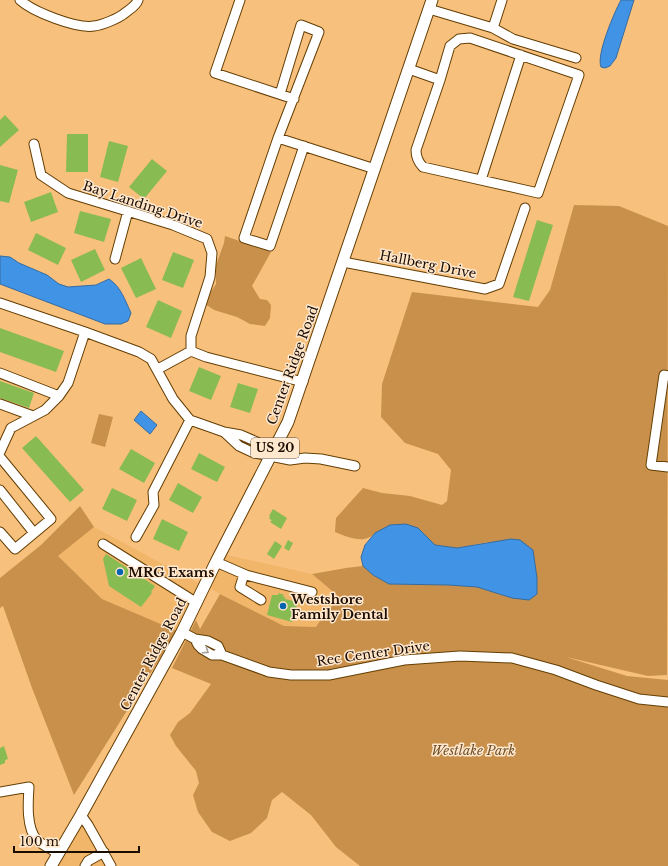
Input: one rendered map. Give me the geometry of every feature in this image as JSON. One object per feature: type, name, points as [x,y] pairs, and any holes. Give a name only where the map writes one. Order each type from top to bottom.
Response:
[{"type":"main road","name":"Center Ridge Road","points":[[51,866],[81,815],[182,632],[288,422],[303,382],[431,4]]},
{"type":"street","points":[[20,0],[24,4],[42,14],[77,25],[94,26],[120,17],[136,4],[138,0]]},
{"type":"street","points":[[240,0],[215,73],[294,100]]},
{"type":"street","points":[[493,28],[502,0]]},
{"type":"street","points":[[431,4],[493,28],[513,39],[576,58]]},
{"type":"street","points":[[280,94],[301,25],[319,32],[294,100],[278,138],[244,238],[270,246],[304,146]]},
{"type":"street","points":[[470,38],[579,75],[538,193],[423,167],[418,163],[416,150],[440,80],[450,46],[459,39],[470,38]]},
{"type":"street","points":[[481,180],[521,56]]},
{"type":"street","points":[[409,70],[440,80]]},
{"type":"street","points":[[278,138],[375,169]]},
{"type":"street","name":"Bay Landing Drive","points":[[34,144],[41,175],[68,193],[174,225],[207,239],[212,253],[210,277],[191,336],[191,351]]},
{"type":"street","name":"Hallberg Drive","points":[[343,262],[485,289],[499,284],[525,208]]},
{"type":"street","points":[[115,259],[128,211]]},
{"type":"street","points":[[0,303],[85,332],[151,359],[158,369],[173,399],[190,420],[224,432],[239,446],[254,453],[271,455],[290,460],[305,458],[321,459],[355,466]]},
{"type":"street","points":[[0,452],[11,428],[45,410],[59,396],[68,383],[85,332]]},
{"type":"street","points":[[158,369],[191,351],[206,357],[303,382]]},
{"type":"street","points":[[0,373],[59,396]]},
{"type":"street","points":[[668,376],[664,375],[651,465],[668,467]]},
{"type":"street","points":[[0,404],[34,416]]},
{"type":"street","points":[[136,536],[154,505],[153,492],[190,420]]},
{"type":"street","points":[[0,457],[51,519],[15,548],[0,532]]},
{"type":"street","points":[[0,490],[34,532]]},
{"type":"street","points":[[103,544],[197,603]]},
{"type":"street","points":[[216,562],[244,574],[312,592]]},
{"type":"street","points":[[244,574],[240,587],[260,600]]},
{"type":"street","name":"Rec Center Drive","points":[[182,632],[195,639],[208,641],[218,646],[222,654],[269,672],[291,675],[329,674],[404,660],[460,656],[512,658],[556,670],[639,700],[668,702]]},
{"type":"street","points":[[0,792],[29,787],[28,807],[30,826],[36,839],[58,854]]},
{"type":"street","points":[[81,815],[112,866]]},
{"type":"street","points":[[85,866],[88,861],[104,852]]},
{"type":"shaded area","points":[[94,527],[202,585],[177,631],[102,599],[58,556]]},
{"type":"shaded area","points":[[223,554],[312,574],[337,595],[335,603],[324,615],[317,627],[284,626],[211,589]]},
{"type":"shaded area","points":[[84,815],[88,818],[114,861],[110,866],[54,866]]},
{"type":"green space","name":"Westlake Park","points":[[574,205],[619,206],[668,226],[667,675],[648,676],[566,657],[627,676],[668,680],[668,866],[360,866],[336,847],[311,815],[282,792],[272,800],[267,818],[251,833],[230,841],[212,832],[198,812],[193,795],[199,783],[196,771],[176,746],[170,735],[178,722],[190,713],[211,684],[172,668],[196,620],[200,629],[220,594],[284,626],[316,627],[335,603],[337,595],[312,574],[346,568],[363,566],[373,575],[389,584],[477,587],[512,598],[489,542],[457,548],[375,533],[366,539],[356,539],[335,532],[336,518],[363,488],[382,493],[410,496],[442,505],[447,501],[451,470],[438,454],[405,443],[381,417],[382,384],[412,292],[538,307],[550,290]]},
{"type":"green space","points":[[225,236],[271,252],[252,286],[260,299],[267,300],[271,305],[270,318],[265,326],[250,324],[237,317],[214,310],[205,304],[208,296],[216,284],[216,265]]},
{"type":"green space","points":[[99,414],[113,417],[105,447],[91,443]]},
{"type":"green space","points":[[80,506],[94,527],[58,556],[102,599],[177,631],[74,795],[32,688],[3,606],[0,608],[0,578],[41,545]]},
{"type":"water","points":[[621,0],[634,0],[616,58],[610,66],[605,68],[601,67],[600,61],[603,44]]},
{"type":"water","points":[[0,256],[10,257],[19,263],[47,275],[59,284],[68,287],[96,285],[109,279],[120,290],[127,303],[131,313],[128,321],[121,324],[105,324],[0,284]]},
{"type":"water","points":[[141,411],[157,425],[150,434],[134,420]]},
{"type":"water","points":[[406,524],[418,528],[435,545],[457,548],[511,539],[520,540],[533,550],[537,578],[537,594],[529,600],[512,598],[477,587],[389,584],[373,575],[363,566],[361,557],[365,545],[375,533],[390,525]]},
{"type":"building","points":[[5,115],[19,130],[0,147],[0,120]]},
{"type":"building","points":[[67,134],[88,134],[88,172],[66,172]]},
{"type":"building","points":[[109,141],[128,146],[118,182],[100,177]]},
{"type":"building","points":[[152,159],[167,171],[144,199],[129,187]]},
{"type":"building","points":[[0,165],[18,170],[9,203],[0,201]]},
{"type":"building","points":[[51,192],[58,212],[31,222],[24,202]]},
{"type":"building","points":[[80,211],[111,219],[104,242],[74,233]]},
{"type":"building","points":[[537,220],[553,225],[529,301],[513,297]]},
{"type":"building","points":[[36,233],[66,248],[58,265],[28,250]]},
{"type":"building","points":[[95,249],[105,270],[81,282],[71,260]]},
{"type":"building","points":[[173,252],[194,260],[183,288],[162,280]]},
{"type":"building","points":[[141,258],[156,289],[136,298],[121,268]]},
{"type":"building","points":[[158,300],[182,311],[171,338],[146,327]]},
{"type":"building","points":[[0,328],[64,351],[56,372],[0,352]]},
{"type":"building","points":[[199,367],[221,376],[211,400],[189,391]]},
{"type":"building","points":[[0,381],[34,393],[29,408],[0,398]]},
{"type":"building","points":[[238,383],[258,389],[250,413],[230,407]]},
{"type":"building","points":[[36,436],[84,490],[70,502],[22,448]]},
{"type":"building","points":[[131,449],[155,463],[144,483],[119,469]]},
{"type":"building","points":[[199,453],[225,467],[217,482],[191,469]]},
{"type":"building","points":[[178,483],[202,497],[193,513],[169,500]]},
{"type":"building","points":[[112,488],[137,500],[127,521],[102,509]]},
{"type":"building","points":[[273,509],[287,518],[281,529],[270,522],[272,520],[269,519],[269,516]]},
{"type":"building","points":[[162,519],[188,532],[179,551],[153,539]]},
{"type":"building","points":[[288,540],[293,543],[289,551],[284,548]]},
{"type":"building","points":[[275,541],[282,546],[274,559],[267,554]]},
{"type":"building","name":"MRG Exams","points":[[106,554],[155,586],[151,592],[152,593],[141,607],[109,586],[103,559]]},
{"type":"building","name":"Westshore Family Dental","points":[[279,593],[284,595],[283,597],[285,597],[285,599],[298,602],[292,622],[267,615],[272,595],[278,595]]},
{"type":"building","points":[[4,746],[8,759],[5,760],[5,763],[0,765],[0,748]]},
{"type":"place","name":"MRG Exams","points":[[120,572]]},
{"type":"place","name":"Westshore Family Dental","points":[[283,606]]}]
